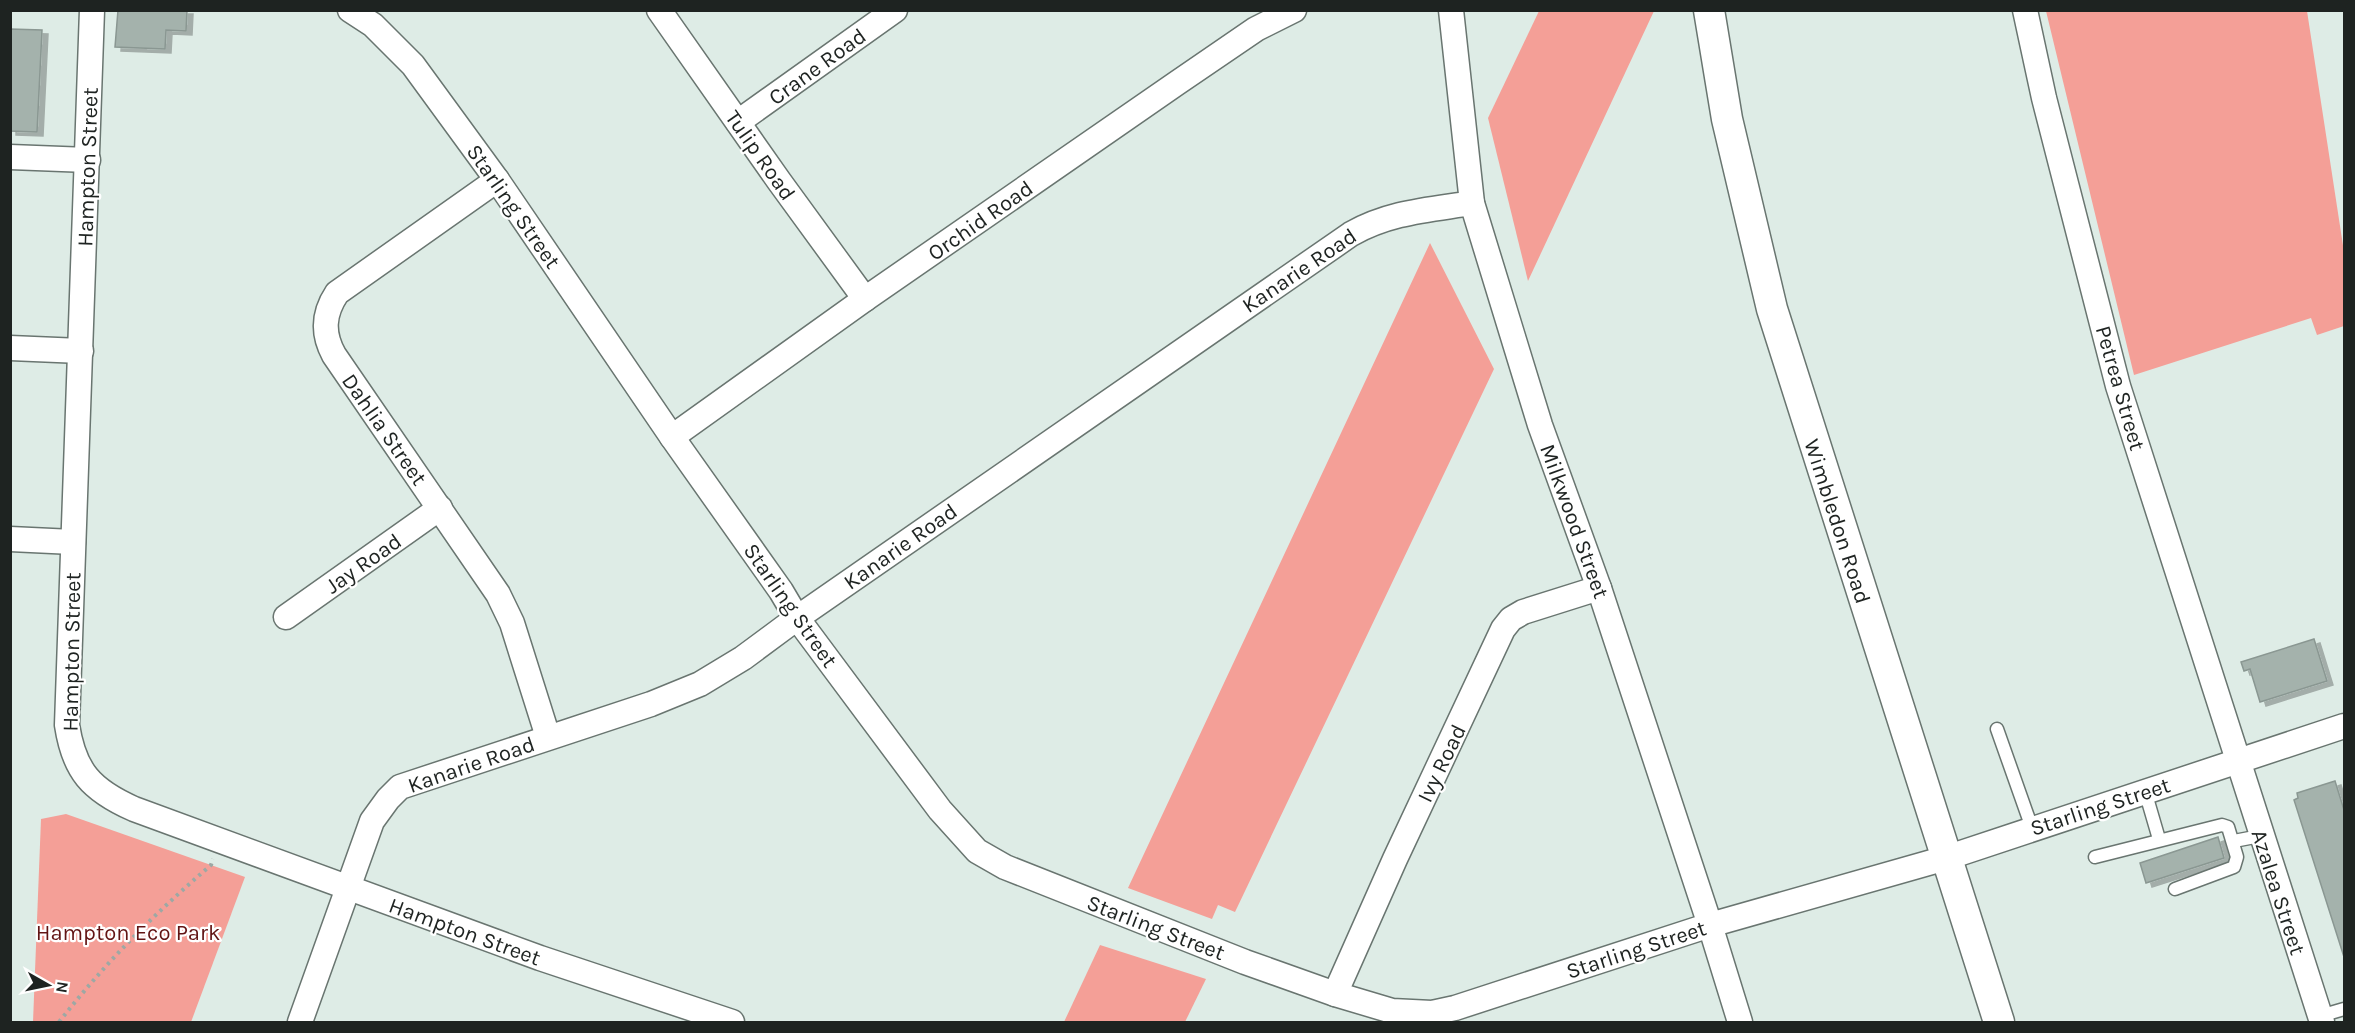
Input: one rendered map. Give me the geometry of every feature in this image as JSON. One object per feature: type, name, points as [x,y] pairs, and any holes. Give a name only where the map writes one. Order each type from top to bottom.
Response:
[{"type":"street","name":"Hampton Street","points":[[92,10],[66,725],[74,757],[89,781],[112,799],[220,842],[540,958],[732,1023]]},
{"type":"street","name":"Starling Street","points":[[350,10],[373,26],[413,64],[497,180],[672,437],[739,530],[797,618],[939,810],[977,851],[1042,884],[1394,1017],[1455,1008],[1710,925],[1946,858],[2344,726]]},
{"type":"street","name":"Tulip Road","points":[[659,10],[865,299]]},
{"type":"street","name":"Crane Road","points":[[738,122],[895,10]]},
{"type":"street","name":"Orchid Road","points":[[672,437],[865,299],[1256,29],[1294,10]]},
{"type":"street","name":"Milkwood Street","points":[[1451,10],[1472,203],[1540,425],[1599,588],[1740,1023]]},
{"type":"street","name":"Wimbledon Road","points":[[1710,10],[1727,119],[1772,309],[1999,1023]]},
{"type":"street","name":"Petrea Street","points":[[2025,10],[2044,98],[2118,386],[2237,760]]},
{"type":"street","points":[[10,157],[88,159]]},
{"type":"street","name":"Dahlia Street","points":[[497,180],[337,293],[327,310],[326,335],[334,355],[498,594],[512,623],[548,737]]},
{"type":"street","name":"Kanarie Road","points":[[300,1023],[372,821],[388,798],[400,787],[651,704],[700,684],[743,658],[797,618],[1351,234],[1372,222],[1388,217],[1472,203]]},
{"type":"street","points":[[10,348],[81,351]]},
{"type":"street","name":"Jay Road","points":[[286,617],[440,508]]},
{"type":"street","points":[[10,539],[73,542]]},
{"type":"street","name":"Ivy Road","points":[[1335,994],[1395,858],[1503,629],[1511,618],[1523,612],[1599,588]]},
{"type":"street","name":"Azalea Street","points":[[2237,760],[2321,1019]]},
{"type":"lane","points":[[1997,729],[2032,828]]},
{"type":"lane","points":[[2145,791],[2159,840]]},
{"type":"lane","points":[[2095,857],[2225,825],[2228,827],[2237,857],[2234,867],[2175,889]]},
{"type":"lane","points":[[2234,841],[2260,836]]},
{"type":"lane","points":[[2321,1019],[2344,1009]]},
{"type":"path","points":[[59,1023],[91,981],[131,937],[211,865],[220,842]]},
{"type":"green space","points":[[1539,11],[1654,11],[1528,281],[1488,118]]},
{"type":"green space","points":[[2046,11],[2307,11],[2344,252],[2344,326],[2317,335],[2311,318],[2134,375]]},
{"type":"green space","points":[[1430,243],[1494,369],[1235,912],[1218,905],[1212,919],[1128,888]]},
{"type":"green space","name":"Hampton Eco Park","points":[[66,814],[245,877],[191,1022],[33,1022],[41,819]]},
{"type":"green space","points":[[1100,945],[1206,979],[1185,1022],[1064,1022]]},
{"type":"building","points":[[118,10],[187,10],[186,31],[166,30],[165,49],[115,47]]},
{"type":"building","points":[[10,29],[42,30],[37,132],[10,131]]},
{"type":"building","points":[[2314,639],[2327,681],[2260,702],[2250,669],[2244,671],[2241,662]]},
{"type":"building","points":[[2335,781],[2344,810],[2344,957],[2294,800],[2298,798],[2297,793]]},
{"type":"building","points":[[2218,837],[2224,858],[2146,883],[2140,863]]}]
